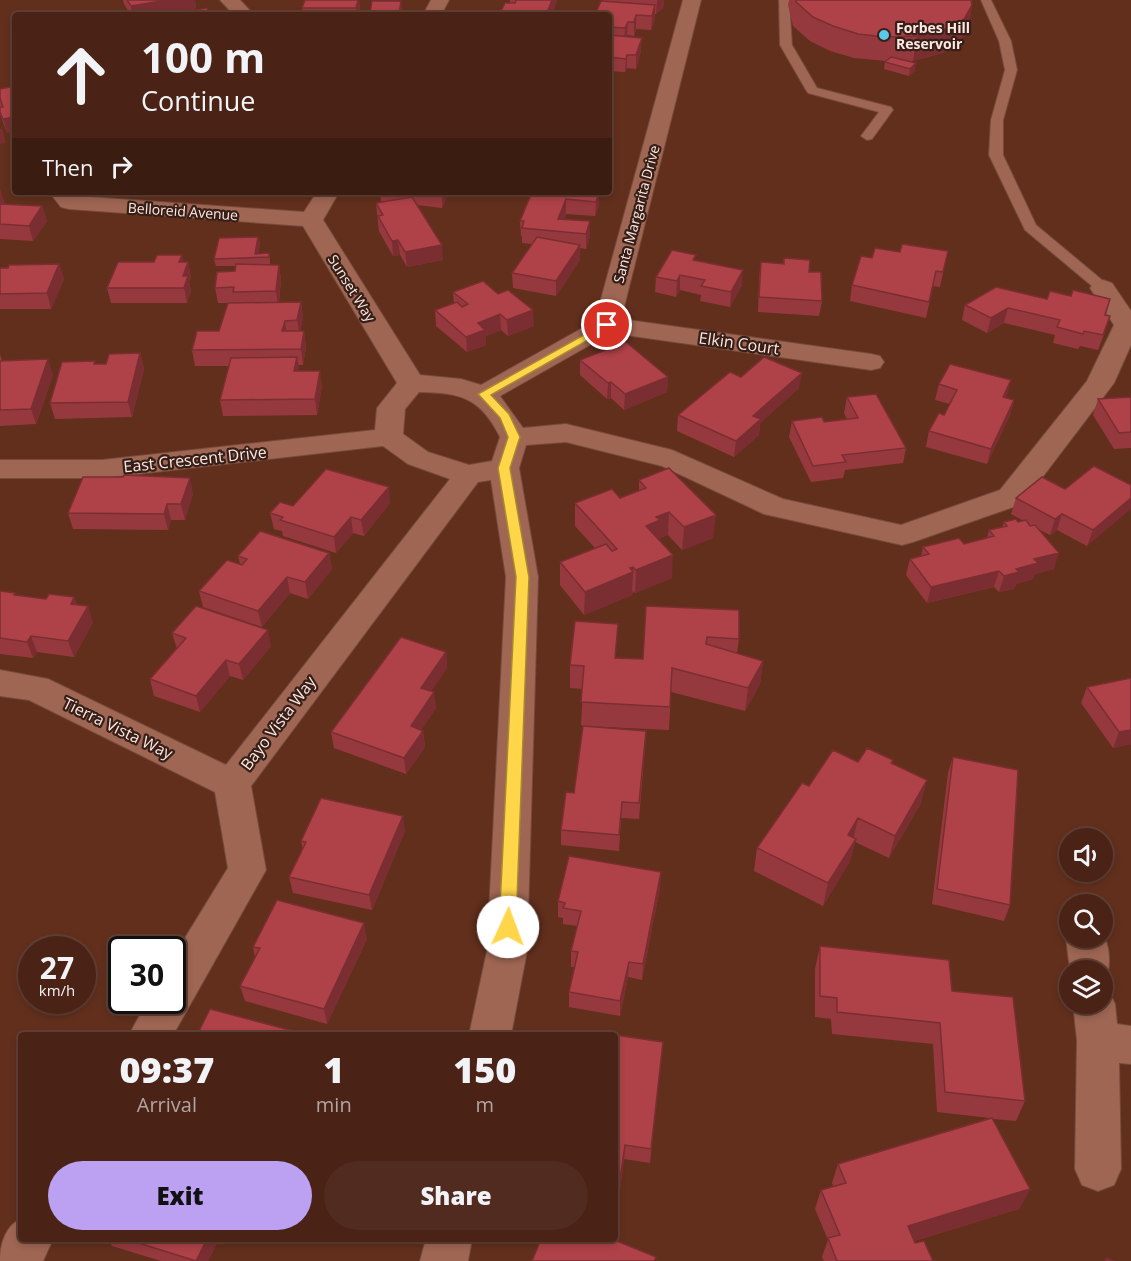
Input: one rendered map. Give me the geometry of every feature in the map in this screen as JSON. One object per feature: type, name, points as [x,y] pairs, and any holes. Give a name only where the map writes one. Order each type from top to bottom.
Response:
[{"type":"street","points":[[228,0],[242,12]]},
{"type":"street","name":"Santa Margarita Drive","points":[[607,325],[692,0]]},
{"type":"street","name":"Belloreid Avenue","points":[[63,195],[69,202],[310,220]]},
{"type":"street","points":[[310,220],[326,195]]},
{"type":"street","name":"Sunset Way","points":[[310,220],[411,383]]},
{"type":"street","points":[[491,1032],[507,951],[522,577],[509,453],[505,416],[484,394],[450,385],[411,383],[391,408],[389,437],[418,458],[468,475],[509,453],[566,434],[672,459],[775,507],[902,535],[1011,497],[1100,382],[1127,325],[1103,288]]},
{"type":"street","points":[[484,394],[607,325]]},
{"type":"street","name":"Elkin Court","points":[[607,325],[871,362]]},
{"type":"street","name":"East Crescent Drive","points":[[0,469],[102,469],[389,437]]},
{"type":"street","name":"Bayo Vista Way","points":[[186,975],[248,870],[232,784],[468,475]]},
{"type":"street","name":"Tierra Vista Way","points":[[0,683],[36,688],[232,784]]},
{"type":"street","name":"Bayo Vista Way","points":[[152,1032],[163,1014]]},
{"type":"street","points":[[1098,1169],[1107,1029]]},
{"type":"street","points":[[17,1261],[28,1242]]},
{"type":"street","points":[[444,1261],[448,1242]]},
{"type":"lane","points":[[784,0],[786,45],[812,90],[887,110],[867,136]]},
{"type":"lane","points":[[986,0],[1005,41],[1011,70],[997,120],[996,155],[1030,227],[1103,288]]},
{"type":"building","points":[[127,0],[167,0],[131,6]]},
{"type":"building","points":[[305,0],[358,0],[356,8],[302,8]]},
{"type":"building","points":[[516,0],[552,0],[547,12],[501,11],[505,3],[515,3]]},
{"type":"building","points":[[796,0],[971,0],[972,5],[964,19],[948,28],[917,36],[885,37],[858,34],[833,26],[813,17]]},
{"type":"building","points":[[372,1],[401,1],[399,12],[370,12]]},
{"type":"building","points":[[601,1],[655,5],[652,16],[636,15],[634,22],[628,22],[625,28],[612,27],[612,12],[596,12]]},
{"type":"building","points":[[206,8],[211,12],[188,12]]},
{"type":"building","points":[[612,35],[642,38],[636,55],[627,55],[626,59],[612,57]]},
{"type":"building","points":[[891,57],[916,63],[910,69],[885,62]]},
{"type":"building","points":[[12,87],[12,118],[3,119],[0,112],[0,107],[3,107],[0,89]]},
{"type":"building","points":[[531,195],[598,195],[596,202],[566,199],[558,219],[590,221],[586,234],[522,228],[524,221],[520,221]]},
{"type":"building","points":[[412,197],[442,245],[405,252],[398,240],[392,241],[378,216],[383,215],[376,203]]},
{"type":"building","points":[[0,204],[42,206],[29,226],[0,224]]},
{"type":"building","points":[[258,237],[255,254],[269,253],[269,257],[214,259],[219,238]]},
{"type":"building","points":[[537,237],[580,245],[556,281],[512,273]]},
{"type":"building","points":[[902,244],[948,251],[943,272],[936,271],[929,302],[852,285],[861,256],[872,258],[875,248],[900,252]]},
{"type":"building","points":[[672,250],[696,255],[693,260],[743,270],[731,292],[701,286],[705,280],[680,275],[677,281],[656,277]]},
{"type":"building","points":[[157,255],[182,255],[179,262],[188,262],[183,276],[188,276],[184,288],[107,288],[118,262],[154,262]]},
{"type":"building","points":[[784,258],[810,260],[809,272],[821,272],[822,301],[759,297],[761,262],[784,264]]},
{"type":"building","points":[[59,264],[47,293],[0,294],[0,268],[8,268],[9,265]]},
{"type":"building","points":[[236,264],[279,265],[276,291],[233,292],[234,287],[215,288],[217,272],[235,271]]},
{"type":"building","points":[[483,281],[498,294],[508,290],[533,310],[507,320],[500,314],[478,323],[485,330],[466,337],[435,310],[457,302],[462,307],[468,304],[453,292]]},
{"type":"building","points":[[996,287],[1047,299],[1050,291],[1071,296],[1073,290],[1110,299],[1105,315],[1110,316],[1103,335],[1084,331],[1083,334],[1057,327],[1060,320],[1008,308],[991,318],[965,305]]},
{"type":"building","points":[[301,302],[297,320],[285,321],[282,331],[304,331],[301,349],[192,350],[197,331],[219,331],[228,303]]},
{"type":"building","points":[[626,342],[668,377],[625,394],[580,360]]},
{"type":"building","points":[[140,353],[128,402],[50,403],[62,362],[95,361],[94,364],[106,364],[109,354]]},
{"type":"building","points":[[297,357],[294,371],[320,371],[315,399],[220,400],[231,358]]},
{"type":"building","points":[[764,357],[802,373],[753,416],[761,419],[736,441],[678,415],[730,372],[741,377]]},
{"type":"building","points":[[48,359],[31,409],[0,410],[0,361]]},
{"type":"building","points":[[950,364],[1011,380],[1003,397],[1014,400],[991,449],[929,431],[939,413],[944,415],[957,390],[939,384]]},
{"type":"building","points":[[876,394],[906,448],[842,455],[846,462],[813,466],[792,421],[822,417],[824,422],[858,418],[847,397]]},
{"type":"building","points":[[1131,397],[1131,432],[1119,433],[1098,399]]},
{"type":"building","points":[[1094,466],[1131,485],[1131,498],[1093,530],[1062,514],[1055,519],[1016,498],[1042,477],[1065,489]]},
{"type":"building","points":[[669,468],[716,515],[684,527],[669,512],[656,517],[660,520],[646,526],[673,555],[636,570],[633,567],[630,568],[633,572],[585,592],[560,562],[606,544],[612,551],[617,549],[575,503],[612,489],[620,498],[646,488],[639,480]]},
{"type":"building","points":[[326,469],[389,487],[361,520],[351,517],[334,537],[280,520],[283,517],[270,513],[280,502],[293,506]]},
{"type":"building","points":[[124,475],[190,478],[181,504],[167,504],[164,514],[68,513],[83,477],[123,477]]},
{"type":"building","points":[[1016,519],[1018,522],[1026,520],[1030,526],[1035,525],[1059,553],[1034,559],[1038,563],[1016,569],[1019,572],[1004,576],[999,571],[931,587],[910,559],[929,554],[923,547],[959,538],[964,544],[994,536],[989,530],[1007,526],[1004,522]]},
{"type":"building","points":[[260,531],[329,553],[305,582],[287,577],[258,611],[199,591],[227,560],[242,565],[247,559],[238,556]]},
{"type":"building","points":[[0,591],[46,599],[49,594],[74,597],[71,604],[88,606],[68,641],[31,636],[27,642],[0,638]]},
{"type":"building","points":[[196,606],[268,630],[239,664],[226,660],[196,696],[150,679],[186,638],[172,633]]},
{"type":"building","points":[[646,606],[739,610],[739,639],[707,637],[706,644],[763,661],[748,688],[672,668],[670,707],[581,702],[584,666],[570,665],[575,621],[618,624],[615,658],[643,659]]},
{"type":"building","points":[[401,637],[446,652],[421,688],[434,692],[411,726],[423,731],[404,758],[331,732]]},
{"type":"building","points":[[1131,678],[1131,730],[1119,732],[1087,687]]},
{"type":"building","points":[[583,726],[646,731],[639,803],[622,802],[619,835],[561,830],[566,792],[574,793]]},
{"type":"building","points":[[867,748],[893,760],[891,763],[927,780],[895,836],[858,818],[848,835],[856,839],[828,883],[757,848],[802,783],[809,786],[833,750],[858,762]]},
{"type":"building","points":[[953,757],[1018,770],[1010,905],[937,889]]},
{"type":"building","points":[[321,798],[403,816],[369,895],[289,877],[306,842],[301,841]]},
{"type":"building","points":[[569,856],[661,872],[643,964],[629,962],[620,1001],[569,992],[578,952],[571,951],[581,911],[563,908],[565,903],[558,901]]},
{"type":"building","points":[[277,900],[364,923],[324,1009],[240,986],[260,948],[253,947]]},
{"type":"building","points":[[820,946],[949,960],[952,991],[1013,997],[1025,1101],[945,1092],[940,1023],[837,1012],[837,998],[820,996]]},
{"type":"building","points":[[210,1009],[297,1032],[198,1032]]},
{"type":"building","points":[[618,1035],[663,1042],[651,1149],[625,1145],[618,1192]]},
{"type":"building","points":[[992,1118],[1030,1189],[908,1226],[915,1243],[924,1241],[933,1261],[837,1261],[828,1238],[840,1235],[821,1190],[846,1183],[838,1164]]},
{"type":"building","points":[[618,1241],[656,1257],[654,1261],[532,1261],[540,1242]]},
{"type":"building","points":[[136,1242],[206,1242],[196,1261]]},
{"type":"place","name":"Forbes Hill Reservoir","points":[[884,35]]},
{"type":"route","points":[[508,927],[522,577],[504,468],[514,437],[505,416],[484,394],[607,325]]}]
